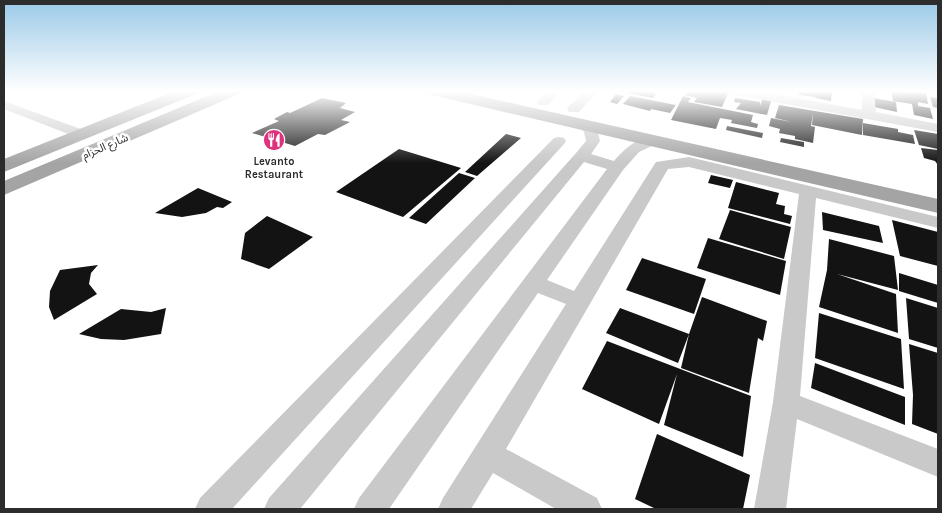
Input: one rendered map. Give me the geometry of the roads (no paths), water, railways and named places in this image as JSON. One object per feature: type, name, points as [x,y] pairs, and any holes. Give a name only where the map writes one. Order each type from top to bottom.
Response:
[{"type":"main road","name":"شارع الحزام","points":[[4,166],[129,115]]},
{"type":"main road","name":"شارع الحزام","points":[[4,189],[177,115]]},
{"type":"main road","points":[[564,115],[938,190]]},
{"type":"main road","points":[[575,115],[651,141],[938,206]]},
{"type":"street","points":[[30,115],[81,134]]},
{"type":"street","points":[[280,509],[593,141],[591,131],[580,118],[581,115]]},
{"type":"street","points":[[863,115],[938,128]]},
{"type":"street","points":[[211,509],[559,141]]},
{"type":"street","points":[[370,509],[618,167],[634,149],[651,141]]},
{"type":"street","points":[[581,156],[618,167]]},
{"type":"street","points":[[454,509],[662,165],[689,162],[938,222]]},
{"type":"street","points":[[770,509],[786,402],[808,191]]},
{"type":"street","points":[[453,254],[487,266]]},
{"type":"street","points":[[533,284],[580,301]]},
{"type":"street","points":[[786,402],[938,463]]},
{"type":"street","points":[[487,454],[586,509]]},
{"type":"place","name":"Levanto Restaurant","points":[[274,140]]}]
